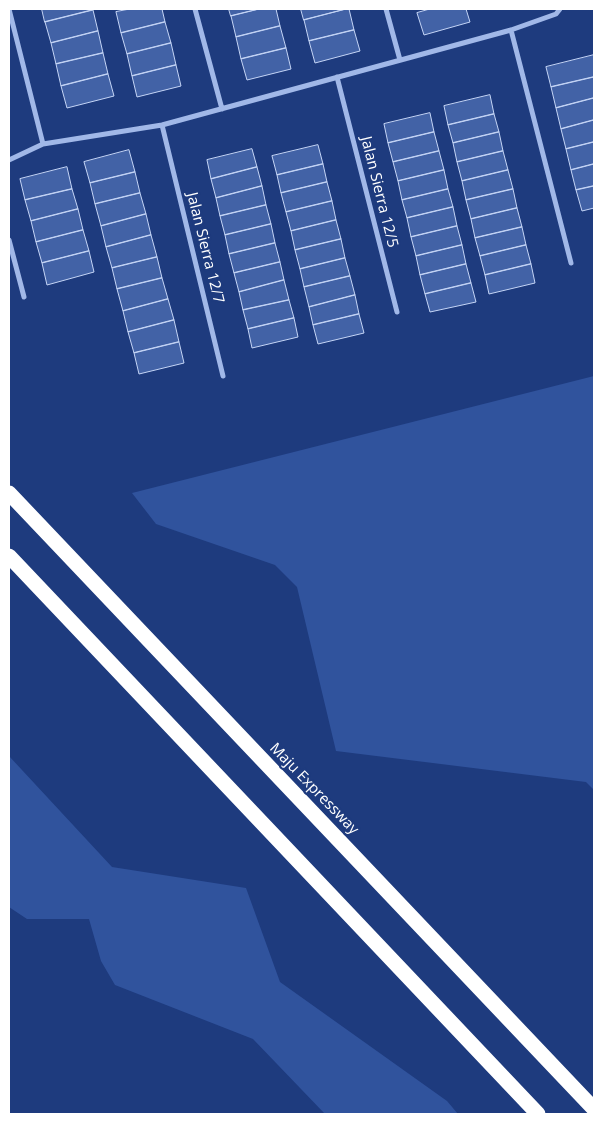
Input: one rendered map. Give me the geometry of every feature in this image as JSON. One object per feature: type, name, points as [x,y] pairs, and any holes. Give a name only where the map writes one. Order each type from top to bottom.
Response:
[{"type":"highway","name":"Maju Expressway","points":[[9,493],[594,1109]]},
{"type":"highway","points":[[9,556],[538,1114]]},
{"type":"street","points":[[9,9],[43,144]]},
{"type":"street","points":[[195,9],[222,109]]},
{"type":"street","points":[[386,9],[400,60]]},
{"type":"street","points":[[9,160],[43,144],[162,125],[222,109],[510,30],[556,14],[560,9]]},
{"type":"street","points":[[510,30],[571,264]]},
{"type":"street","name":"Jalan Sierra 12/5","points":[[337,77],[398,312]]},
{"type":"street","name":"Jalan Sierra 12/7","points":[[162,125],[224,376]]},
{"type":"street","points":[[9,240],[24,297]]},
{"type":"shaded area","points":[[594,376],[594,790],[586,782],[336,751],[297,587],[275,565],[156,524],[132,493]]},
{"type":"shaded area","points":[[9,756],[112,867],[246,888],[280,982],[447,1101],[458,1114],[325,1114],[253,1039],[115,985],[101,961],[89,919],[27,919],[9,907]]},
{"type":"building","points":[[42,9],[92,9],[93,10],[45,22]]},
{"type":"building","points":[[130,9],[162,9],[165,22],[121,33],[116,12]]},
{"type":"building","points":[[229,9],[259,9],[231,16]]},
{"type":"building","points":[[259,9],[276,9],[280,26],[236,37],[231,16]]},
{"type":"building","points":[[301,9],[346,9],[304,20]]},
{"type":"building","points":[[349,9],[354,30],[309,41],[304,20]]},
{"type":"building","points":[[430,9],[466,9],[470,22],[424,35],[417,13]]},
{"type":"building","points":[[93,10],[98,31],[51,43],[45,22]]},
{"type":"building","points":[[165,22],[171,43],[127,54],[121,33]]},
{"type":"building","points":[[280,26],[286,48],[241,59],[236,37]]},
{"type":"building","points":[[354,30],[360,51],[315,63],[309,41]]},
{"type":"building","points":[[98,31],[103,53],[56,64],[51,43]]},
{"type":"building","points":[[171,43],[176,65],[132,76],[127,54]]},
{"type":"building","points":[[286,48],[291,69],[247,80],[241,59]]},
{"type":"building","points":[[103,53],[108,74],[61,86],[56,64]]},
{"type":"building","points":[[594,55],[594,77],[551,87],[546,67]]},
{"type":"building","points":[[176,65],[181,86],[137,97],[132,76]]},
{"type":"building","points":[[108,74],[114,96],[67,108],[61,86]]},
{"type":"building","points":[[594,77],[594,98],[556,108],[551,87]]},
{"type":"building","points":[[490,95],[494,114],[448,125],[444,106]]},
{"type":"building","points":[[594,98],[594,120],[561,129],[556,108]]},
{"type":"building","points":[[430,113],[434,132],[388,143],[384,124]]},
{"type":"building","points":[[494,114],[499,132],[453,143],[448,125]]},
{"type":"building","points":[[594,120],[594,142],[566,149],[561,129]]},
{"type":"building","points":[[434,132],[439,151],[393,162],[388,143]]},
{"type":"building","points":[[499,132],[503,151],[457,162],[453,143]]},
{"type":"building","points":[[594,142],[594,164],[571,170],[566,149]]},
{"type":"building","points":[[318,145],[323,164],[277,175],[272,156]]},
{"type":"building","points":[[252,149],[257,167],[211,179],[207,160]]},
{"type":"building","points":[[129,150],[135,172],[90,183],[84,162]]},
{"type":"building","points":[[439,151],[444,170],[398,181],[393,162]]},
{"type":"building","points":[[503,151],[508,170],[462,181],[457,162]]},
{"type":"building","points":[[323,164],[327,182],[281,193],[277,175]]},
{"type":"building","points":[[594,164],[594,186],[576,190],[571,170]]},
{"type":"building","points":[[67,167],[72,189],[25,200],[20,179]]},
{"type":"building","points":[[257,167],[262,186],[216,198],[211,179]]},
{"type":"building","points":[[444,170],[448,189],[402,200],[398,181]]},
{"type":"building","points":[[508,170],[513,189],[466,200],[462,181]]},
{"type":"building","points":[[135,172],[140,193],[95,204],[90,183]]},
{"type":"building","points":[[327,182],[332,201],[286,212],[281,193]]},
{"type":"building","points":[[262,186],[266,205],[220,216],[216,198]]},
{"type":"building","points":[[594,186],[594,208],[582,211],[576,190]]},
{"type":"building","points":[[72,189],[78,209],[31,221],[25,200]]},
{"type":"building","points":[[448,189],[453,207],[407,218],[402,200]]},
{"type":"building","points":[[513,189],[517,208],[471,219],[466,200]]},
{"type":"building","points":[[140,193],[146,214],[101,226],[95,204]]},
{"type":"building","points":[[332,201],[336,220],[291,231],[286,212]]},
{"type":"building","points":[[266,205],[271,224],[225,235],[220,216]]},
{"type":"building","points":[[453,207],[457,226],[411,237],[407,218]]},
{"type":"building","points":[[517,208],[522,227],[475,238],[471,219]]},
{"type":"building","points":[[78,209],[83,230],[36,242],[31,221]]},
{"type":"building","points":[[146,214],[151,235],[106,247],[101,226]]},
{"type":"building","points":[[336,220],[341,239],[295,250],[291,231]]},
{"type":"building","points":[[271,224],[275,243],[229,254],[225,235]]},
{"type":"building","points":[[457,226],[462,245],[416,256],[411,237]]},
{"type":"building","points":[[522,227],[526,245],[480,256],[475,238]]},
{"type":"building","points":[[83,230],[89,251],[42,263],[36,242]]},
{"type":"building","points":[[151,235],[157,257],[112,268],[106,247]]},
{"type":"building","points":[[341,239],[345,258],[300,269],[295,250]]},
{"type":"building","points":[[275,243],[280,262],[234,273],[229,254]]},
{"type":"building","points":[[462,245],[466,264],[420,275],[416,256]]},
{"type":"building","points":[[526,245],[531,264],[485,275],[480,256]]},
{"type":"building","points":[[89,251],[94,272],[47,285],[42,263]]},
{"type":"building","points":[[157,257],[162,278],[117,289],[112,268]]},
{"type":"building","points":[[345,258],[350,276],[304,287],[300,269]]},
{"type":"building","points":[[280,262],[284,280],[239,292],[234,273]]},
{"type":"building","points":[[466,264],[471,283],[425,294],[420,275]]},
{"type":"building","points":[[531,264],[535,283],[489,294],[485,275]]},
{"type":"building","points":[[350,276],[355,295],[309,307],[304,287]]},
{"type":"building","points":[[162,278],[168,299],[123,311],[117,289]]},
{"type":"building","points":[[284,280],[289,300],[243,310],[239,292]]},
{"type":"building","points":[[471,283],[476,302],[430,312],[425,294]]},
{"type":"building","points":[[355,295],[359,314],[313,325],[309,307]]},
{"type":"building","points":[[168,299],[174,320],[128,332],[123,311]]},
{"type":"building","points":[[289,300],[294,318],[248,329],[243,310]]},
{"type":"building","points":[[359,314],[364,333],[318,344],[313,325]]},
{"type":"building","points":[[294,318],[298,337],[252,348],[248,329]]},
{"type":"building","points":[[174,320],[179,342],[134,353],[128,332]]},
{"type":"building","points":[[179,342],[184,363],[139,374],[134,353]]}]
